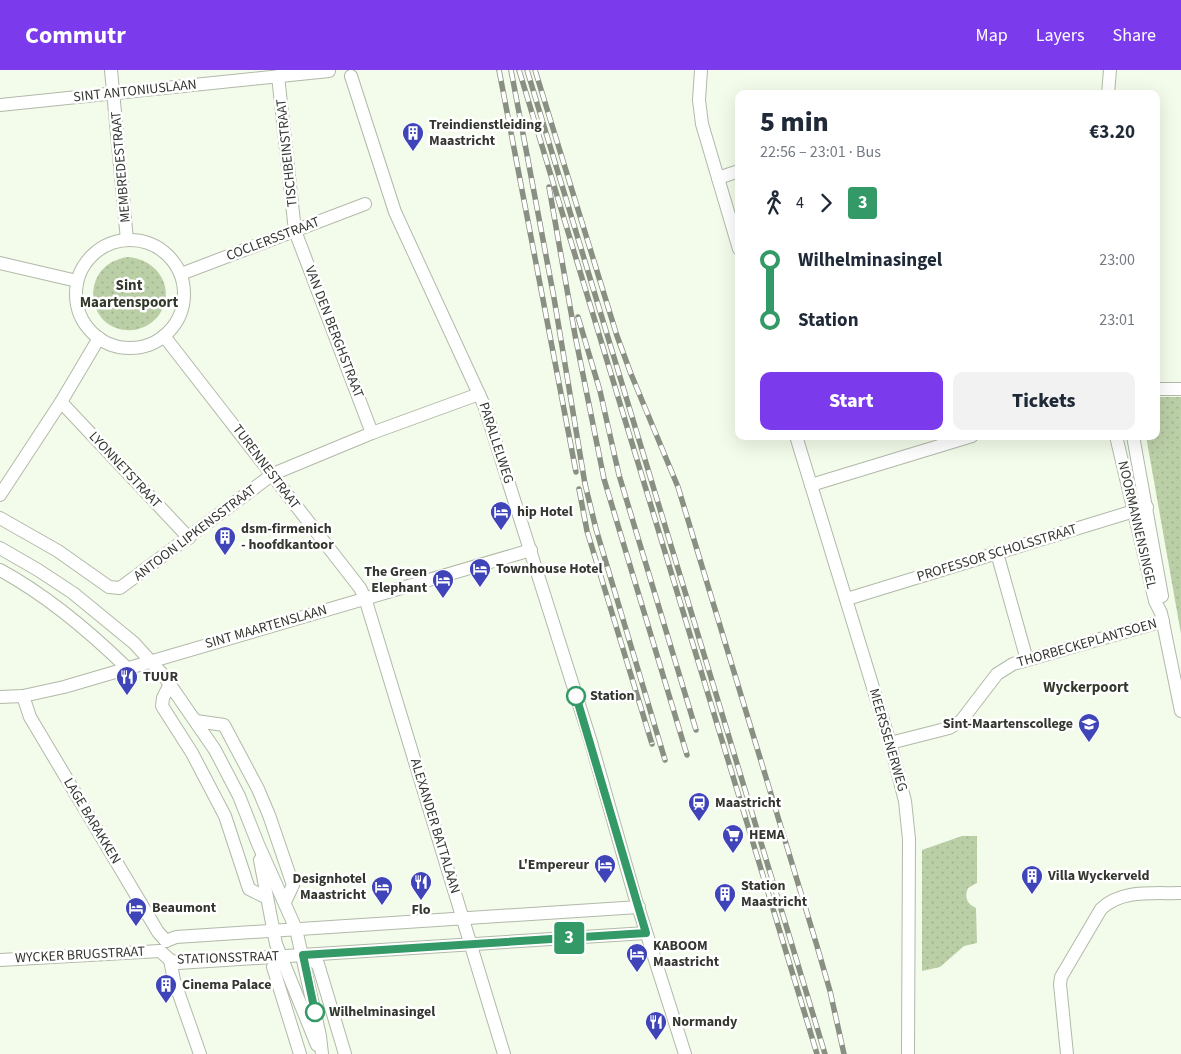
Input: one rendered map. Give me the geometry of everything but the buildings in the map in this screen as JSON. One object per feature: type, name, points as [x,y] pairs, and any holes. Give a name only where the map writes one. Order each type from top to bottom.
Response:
[{"type":"street","name":"MEMBREDESTRAAT","points":[[112,70],[127,240]]},
{"type":"street","name":"SINT ANTONIUSLAAN","points":[[0,105],[329,70]]},
{"type":"street","points":[[700,70],[700,110],[706,139],[735,235]]},
{"type":"street","points":[[1108,90],[1110,70]]},
{"type":"street","name":"TISCHBEINSTRAAT","points":[[278,76],[295,231]]},
{"type":"street","name":"PARALLELWEG","points":[[351,76],[395,212],[479,394],[531,550],[590,739],[646,933],[685,1054]]},
{"type":"street","points":[[718,178],[735,172]]},
{"type":"street","name":"COCLERSSTRAAT","points":[[181,274],[365,204]]},
{"type":"street","name":"VAN DEN BERGHSTRAAT","points":[[295,231],[372,433]]},
{"type":"street","points":[[127,240],[142,241],[156,246],[173,261],[181,274],[184,291],[182,308],[175,323],[164,336],[149,344],[132,348],[115,346],[99,338],[86,326],[78,309],[76,300],[77,281],[82,268],[95,252],[107,244],[127,240]]},
{"type":"street","points":[[0,263],[77,281]]},
{"type":"street","name":"TURENNESTRAAT","points":[[164,336],[273,474],[366,598]]},
{"type":"street","points":[[0,495],[61,402],[99,338]]},
{"type":"street","points":[[1160,389],[1181,388]]},
{"type":"street","name":"ANTOON LIPKENSSTRAAT","points":[[0,518],[58,551],[109,587],[115,589],[123,587],[273,474],[372,433],[479,394]]},
{"type":"street","name":"LYONNETSTRAAT","points":[[61,402],[189,538]]},
{"type":"street","name":"MEERSSENERWEG","points":[[797,440],[903,789],[908,823],[908,1054]]},
{"type":"street","points":[[812,485],[959,440]]},
{"type":"street","name":"NOORMANNENSINGEL","points":[[1117,440],[1141,509]]},
{"type":"street","name":"NOORMANNENSINGEL","points":[[1133,440],[1141,509],[1155,601],[1162,617],[1181,711]]},
{"type":"street","name":"PROFESSOR SCHOLSSTRAAT","points":[[846,600],[1141,509]]},
{"type":"street","points":[[0,548],[23,560],[73,593],[134,643],[170,684],[196,720],[228,774],[296,929],[320,1036],[322,1054],[313,1037],[272,931],[258,844]]},
{"type":"street","name":"SINT MAARTENSLAAN","points":[[0,697],[24,696],[128,668],[531,550]]},
{"type":"street","points":[[997,553],[1027,660]]},
{"type":"street","points":[[0,570],[62,610],[128,668]]},
{"type":"street","name":"ALEXANDER BATTALAAN","points":[[366,598],[504,1054]]},
{"type":"street","name":"THORBECKEPLANTSOEN","points":[[890,743],[949,728],[961,720],[997,674],[1013,664],[1162,617]]},
{"type":"street","points":[[170,684],[162,701],[164,711],[192,753],[225,816],[249,889],[267,898]]},
{"type":"street","name":"LAGE BARAKKEN","points":[[24,696],[30,717],[158,932],[170,960]]},
{"type":"street","points":[[196,720],[224,725],[252,776],[269,814],[293,885],[285,902]]},
{"type":"street","points":[[1067,1054],[1060,984],[1061,977],[1101,909],[1109,902],[1122,896],[1181,893]]},
{"type":"street","name":"STATIONSSTRAAT","points":[[163,946],[176,937],[639,907]]},
{"type":"street","name":"STATIONSSTRAAT","points":[[170,960],[178,963],[646,933]]},
{"type":"street","name":"WYCKER BRUGSTRAAT","points":[[0,960],[163,946]]},
{"type":"street","points":[[303,955],[318,964],[345,1054]]},
{"type":"street","points":[[281,957],[273,967],[300,1054]]},
{"type":"street","points":[[170,960],[174,980],[200,1054]]},
{"type":"green space","points":[[128,257],[148,263],[155,269],[165,285],[166,295],[164,305],[157,318],[144,327],[133,330],[117,328],[105,321],[97,311],[93,298],[95,284],[101,272],[112,262]]},
{"type":"green space","points":[[1160,397],[1181,397],[1181,634],[1147,440],[1160,440]]},
{"type":"green space","points":[[962,836],[977,836],[977,883],[968,888],[966,897],[968,902],[976,908],[977,943],[964,946],[940,967],[922,971],[922,850]]},
{"type":"railway","points":[[499,70],[576,472]]},
{"type":"railway","points":[[511,70],[554,298],[585,484],[596,529],[665,760]]},
{"type":"railway","points":[[519,70],[817,1054]]},
{"type":"railway","points":[[527,70],[825,1054]]},
{"type":"railway","points":[[535,70],[617,336],[678,487],[817,946],[830,991],[844,1054]]},
{"type":"railway","points":[[549,187],[575,335],[604,479],[687,755]]},
{"type":"railway","points":[[578,317],[600,391],[619,475],[696,730]]},
{"type":"railway","points":[[579,489],[587,531],[652,744]]},
{"type":"bus line","name":"3","points":[[315,1012],[303,955],[646,933],[576,696]]},
{"type":"place","name":"Treindienstleiding Maastricht","points":[[413,152]]},
{"type":"place","name":"hip Hotel","points":[[501,531]]},
{"type":"place","name":"dsm-firmenich - hoofdkantoor","points":[[225,556]]},
{"type":"place","name":"Townhouse Hotel","points":[[480,588]]},
{"type":"place","name":"The Green Elephant","points":[[443,599]]},
{"type":"place","name":"TUUR","points":[[127,696]]},
{"type":"place","name":"Station","points":[[576,696]]},
{"type":"place","name":"Sint-Maartenscollege","points":[[1089,743]]},
{"type":"place","name":"Maastricht","points":[[699,822]]},
{"type":"place","name":"HEMA","points":[[733,854]]},
{"type":"place","name":"L'Empereur","points":[[605,884]]},
{"type":"place","name":"Villa Wyckerveld","points":[[1032,895]]},
{"type":"place","name":"Flo","points":[[421,901]]},
{"type":"place","name":"Designhotel Maastricht","points":[[382,906]]},
{"type":"place","name":"Station Maastricht","points":[[725,913]]},
{"type":"place","name":"Beaumont","points":[[136,927]]},
{"type":"place","name":"KABOOM Maastricht","points":[[637,973]]},
{"type":"place","name":"Cinema Palace","points":[[166,1004]]},
{"type":"place","name":"Wilhelminasingel","points":[[315,1012]]},
{"type":"place","name":"Normandy","points":[[656,1041]]},
{"type":"district","name":"Sint Maartenspoort","points":[[129,294]]},
{"type":"district","name":"Wyckerpoort","points":[[1086,687]]}]
